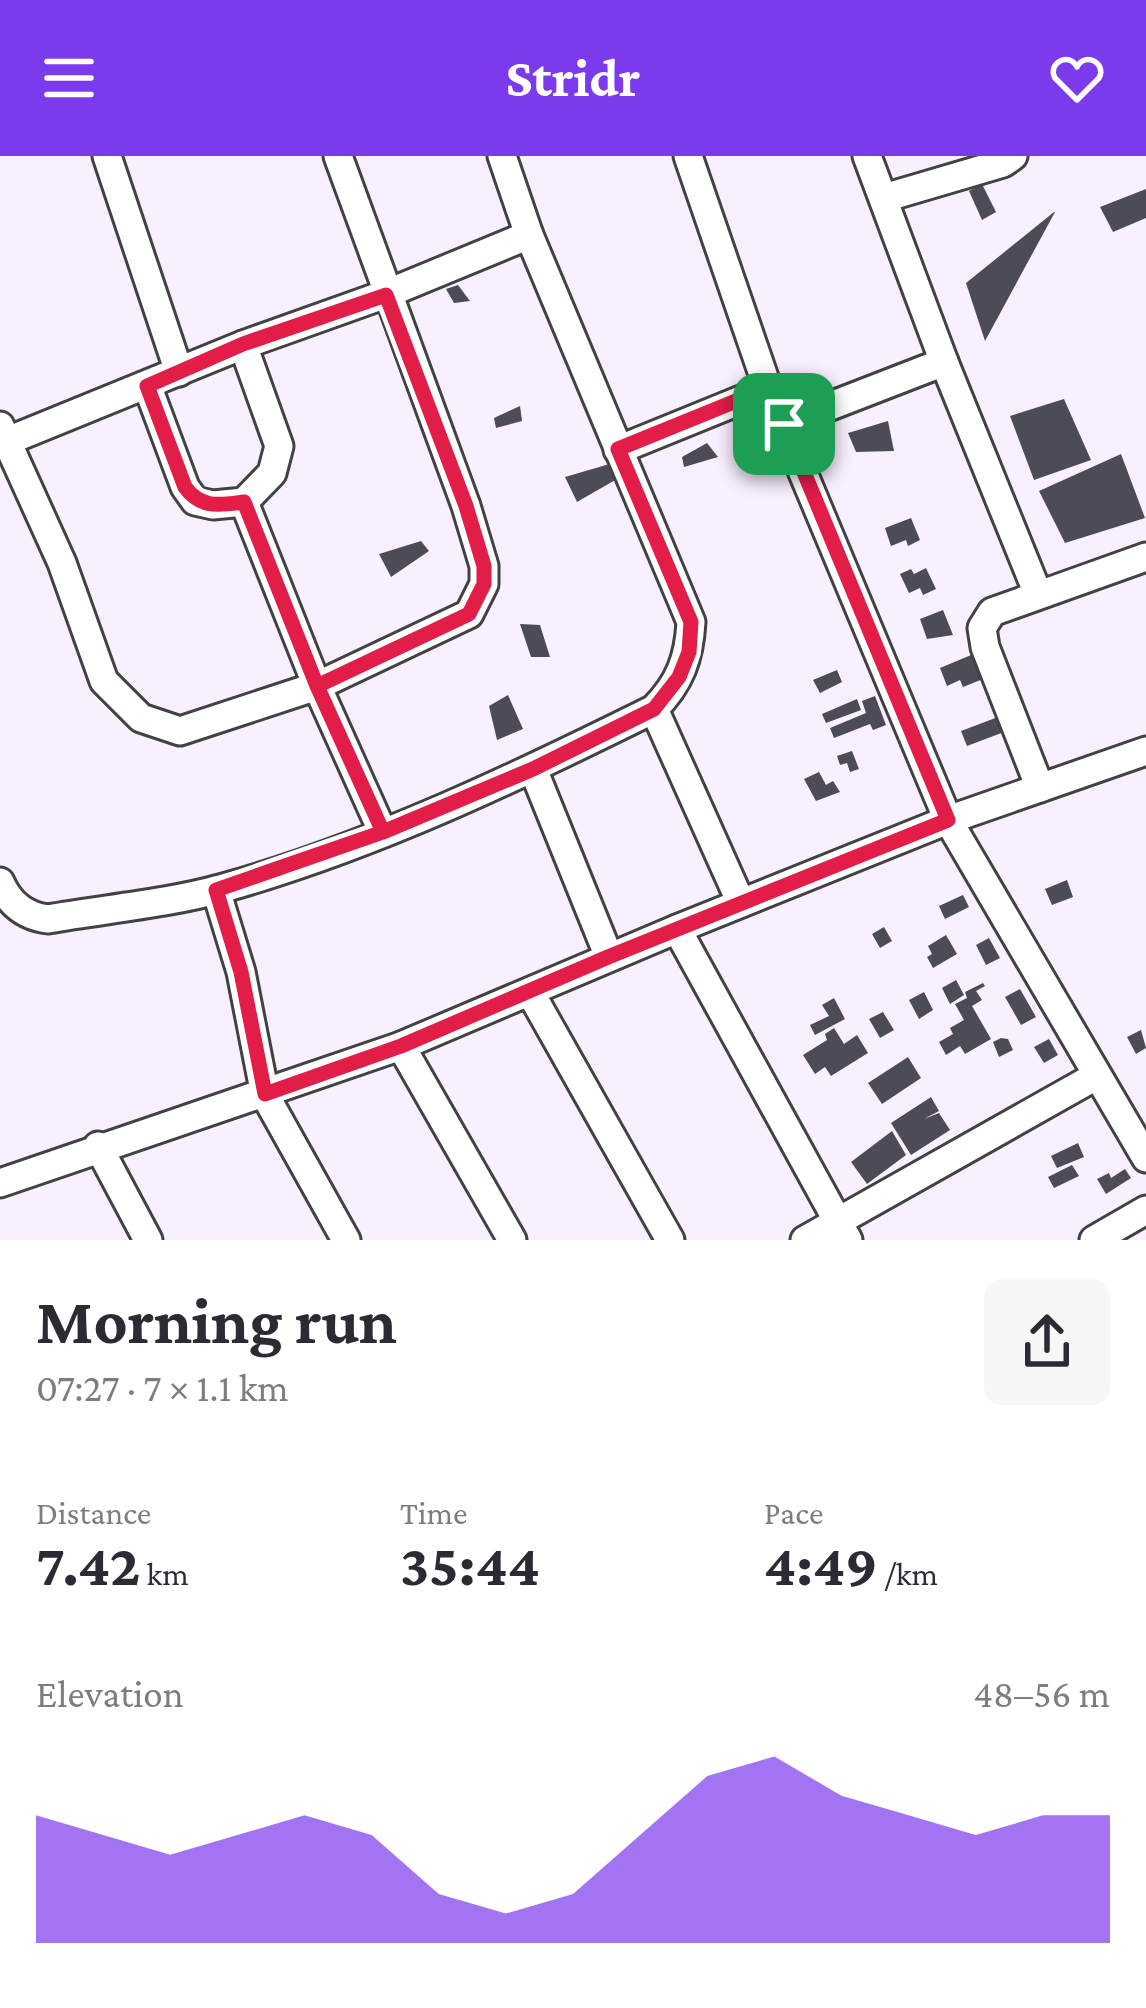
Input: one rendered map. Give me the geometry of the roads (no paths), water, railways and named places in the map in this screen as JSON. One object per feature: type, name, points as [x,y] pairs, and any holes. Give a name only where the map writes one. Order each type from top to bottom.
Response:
[{"type":"street","points":[[107,156],[179,372]]},
{"type":"street","points":[[338,156],[386,295],[466,506],[484,566],[484,584],[469,614],[317,686],[180,731],[142,718],[104,681],[62,563],[2,438],[147,386],[243,344],[386,295],[529,235]]},
{"type":"street","points":[[0,882],[6,895],[30,916],[48,919],[216,890],[383,832],[533,769],[654,709],[679,677],[689,652],[691,622],[529,235],[502,156]]},
{"type":"street","points":[[688,156],[768,388],[948,820],[1146,1158]]},
{"type":"street","points":[[867,156],[1038,594]]},
{"type":"street","points":[[884,198],[1004,163],[1013,156]]},
{"type":"street","points":[[147,386],[185,487],[195,501],[213,505],[244,502],[272,473],[279,446],[243,344]]},
{"type":"street","points":[[784,424],[944,362]]},
{"type":"street","points":[[618,449],[768,388]]},
{"type":"street","points":[[244,502],[317,686],[383,832]]},
{"type":"street","points":[[1040,788],[985,647],[982,628],[992,612],[1146,557]]},
{"type":"street","points":[[654,709],[741,904]]},
{"type":"street","points":[[0,1183],[401,1046],[948,820],[1146,751]]},
{"type":"street","points":[[533,769],[608,957]]},
{"type":"street","points":[[216,890],[241,972],[265,1094],[346,1240]]},
{"type":"street","points":[[677,929],[842,1230]]},
{"type":"street","points":[[530,992],[670,1240]]},
{"type":"street","points":[[401,1046],[512,1240]]},
{"type":"street","points":[[805,1240],[842,1230],[1096,1076]]},
{"type":"street","points":[[98,1146],[148,1240]]},
{"type":"street","points":[[1094,1240],[1146,1210]]}]
